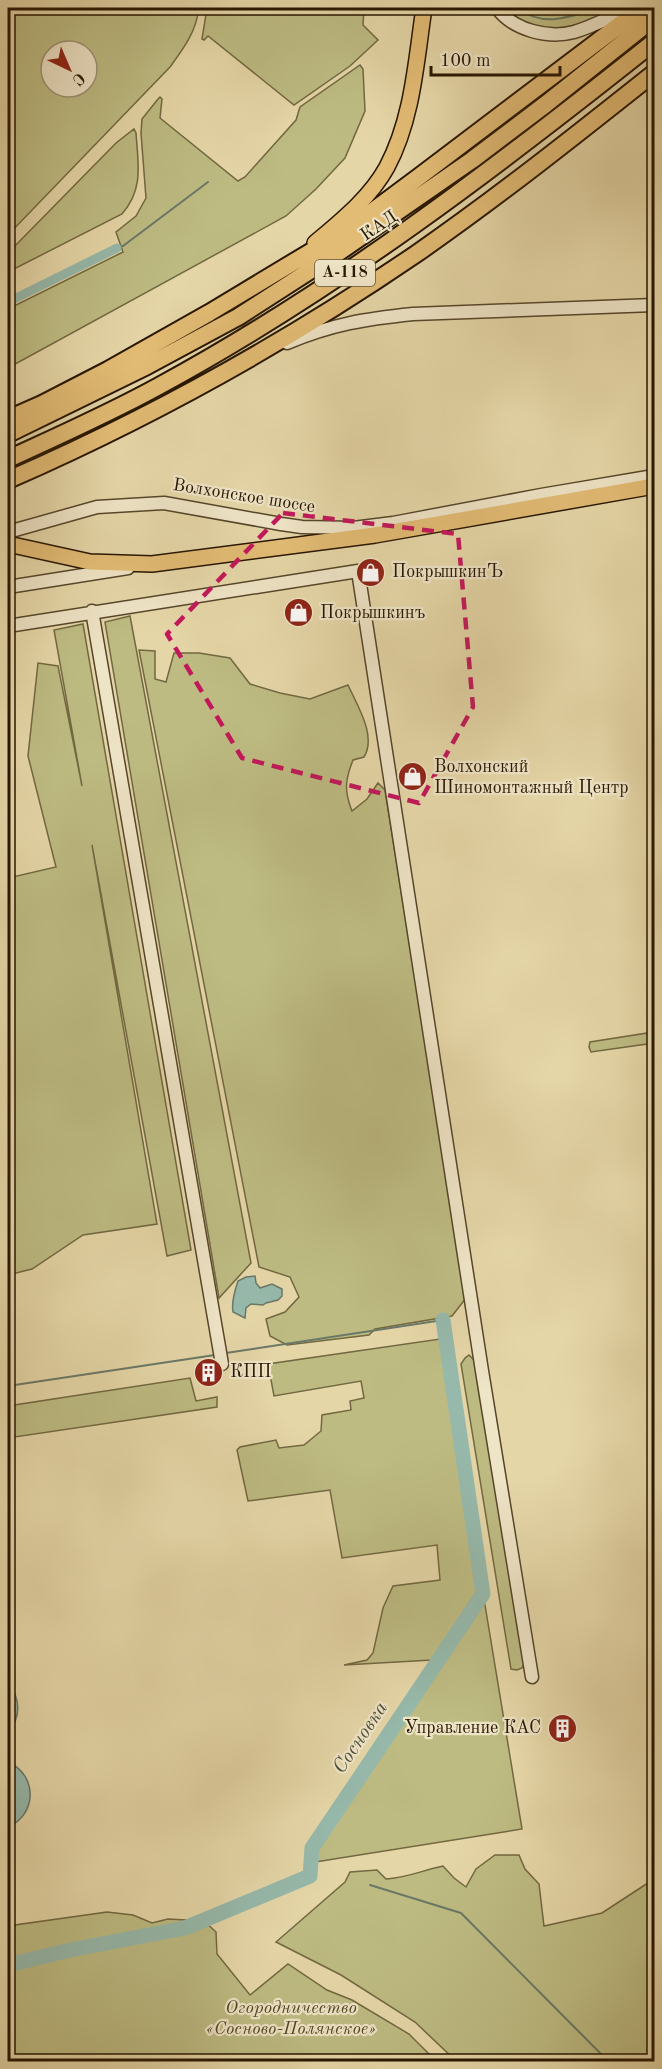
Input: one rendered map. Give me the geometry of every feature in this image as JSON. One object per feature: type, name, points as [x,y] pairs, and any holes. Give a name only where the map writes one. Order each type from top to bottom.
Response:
[{"type":"highway","points":[[8,419],[108,370],[274,274],[361,220],[642,8]]},
{"type":"highway","name":"КАД","points":[[8,434],[136,371],[238,317],[342,250],[463,167],[654,18]]},
{"type":"highway","name":"КАД","points":[[8,459],[158,386],[248,334],[353,268],[417,224],[532,138],[654,42]]},
{"type":"highway","points":[[8,480],[168,404],[253,357],[345,300],[476,211],[654,73]]},
{"type":"main road","points":[[274,274],[341,221],[364,198],[386,168],[400,136],[409,106],[424,8]]},
{"type":"main road","name":"Волхонское шоссе","points":[[152,564],[375,535],[651,479]]},
{"type":"main road","points":[[8,544],[90,562],[152,564]]},
{"type":"street","points":[[497,8],[514,24],[557,34],[572,32],[631,8]]},
{"type":"street","points":[[253,357],[317,331],[381,317],[654,305]]},
{"type":"street","name":"Волхонское шоссе","points":[[8,532],[97,507],[164,503],[281,524],[353,528],[393,523],[541,495],[651,479]]},
{"type":"street","name":"Волхонское шоссе","points":[[8,586],[152,564]]},
{"type":"street","points":[[8,626],[358,571],[473,1314],[532,1677]]},
{"type":"street","points":[[92,611],[222,1364]]},
{"type":"highlighted area","points":[[283,513],[458,534],[473,707],[419,803],[242,758],[167,634]]},
{"type":"green space","points":[[8,8],[199,8],[192,32],[170,67],[8,235]]},
{"type":"green space","points":[[207,8],[364,8],[363,25],[378,40],[350,66],[294,105],[208,36],[202,39]]},
{"type":"green space","points":[[505,8],[618,8],[580,24],[546,28],[525,22]]},
{"type":"green space","points":[[360,65],[363,69],[365,111],[345,158],[286,216],[8,368],[8,309],[123,252],[116,232],[136,216],[146,198],[142,119],[160,97],[162,99],[160,118],[238,181],[245,177],[296,120],[300,107]]},
{"type":"green space","points":[[134,129],[138,166],[137,186],[129,205],[122,214],[8,272],[8,253],[116,143]]},
{"type":"green space","points":[[130,616],[251,1263],[219,1298],[105,622]]},
{"type":"green space","points":[[83,624],[191,1250],[167,1256],[92,845],[157,1224],[83,1235],[32,1269],[8,1275],[8,878],[56,867],[28,756],[38,663],[58,666],[82,786],[54,630]]},
{"type":"green space","points":[[139,650],[155,651],[155,679],[166,682],[174,653],[199,653],[230,658],[250,684],[310,699],[348,685],[356,702],[367,730],[368,740],[364,757],[353,760],[348,774],[347,791],[352,811],[367,799],[378,783],[385,790],[466,1298],[452,1316],[375,1329],[369,1335],[287,1345],[270,1336],[266,1319],[285,1312],[299,1297],[290,1277],[259,1267]]},
{"type":"green space","points":[[654,1032],[654,1043],[591,1052],[589,1047],[590,1042]]},
{"type":"green space","points":[[440,1339],[479,1588],[432,1660],[344,1665],[367,1660],[373,1653],[383,1608],[393,1586],[440,1580],[437,1545],[342,1558],[330,1490],[248,1501],[237,1450],[240,1447],[276,1440],[279,1448],[304,1445],[321,1431],[322,1415],[351,1410],[350,1401],[364,1398],[361,1381],[274,1396],[268,1364]]},
{"type":"green space","points":[[469,1355],[474,1360],[525,1661],[522,1668],[517,1670],[511,1669],[461,1364]]},
{"type":"green space","points":[[190,1378],[196,1401],[217,1397],[217,1407],[8,1438],[8,1406]]},
{"type":"green space","points":[[484,1599],[522,1829],[309,1863]]},
{"type":"green space","points":[[495,1855],[519,1855],[525,1869],[539,1884],[544,1926],[602,1913],[654,1879],[654,2061],[456,2061],[415,2022],[341,1975],[276,1942],[345,1882],[350,1872],[377,1870],[386,1879],[408,1876],[443,1866],[466,1887],[476,1869]]},
{"type":"green space","name":"Огородничество «Сосново-Полянское»","points":[[107,1912],[133,1915],[152,1923],[168,1919],[204,1921],[216,1932],[217,1954],[250,1995],[288,1964],[327,1990],[352,2000],[409,2034],[436,2061],[8,2061],[8,1926]]},
{"type":"shaded area","points":[[255,1276],[260,1288],[272,1284],[282,1289],[282,1296],[278,1300],[263,1305],[251,1304],[246,1308],[245,1318],[233,1312],[235,1292],[238,1281]]},
{"type":"shaded area","points":[[8,1683],[15,1695],[18,1708],[15,1721],[8,1733]]},
{"type":"shaded area","points":[[8,1762],[25,1776],[30,1795],[29,1805],[24,1814],[8,1827]]},
{"type":"waterway","points":[[517,8],[526,14],[544,19],[561,18],[589,11]]},
{"type":"waterway","points":[[117,248],[123,246],[208,182]]},
{"type":"waterway","points":[[8,302],[117,248]]},
{"type":"waterway","points":[[226,1353],[443,1320]]},
{"type":"waterway","name":"Сосновка","points":[[8,1965],[70,1950],[185,1928],[310,1876],[312,1848],[483,1594],[443,1320]]},
{"type":"waterway","points":[[8,1386],[215,1355]]},
{"type":"waterway","points":[[370,1885],[461,1913],[609,2062]]},
{"type":"place","name":"ПокрышкинЪ","points":[[371,572]]},
{"type":"place","name":"Покрышкинъ","points":[[299,613]]},
{"type":"place","name":"Волхонский Шиномонтажный Центр","points":[[413,777]]},
{"type":"place","name":"КПП","points":[[209,1372]]},
{"type":"place","name":"Управление КАС","points":[[562,1728]]}]
